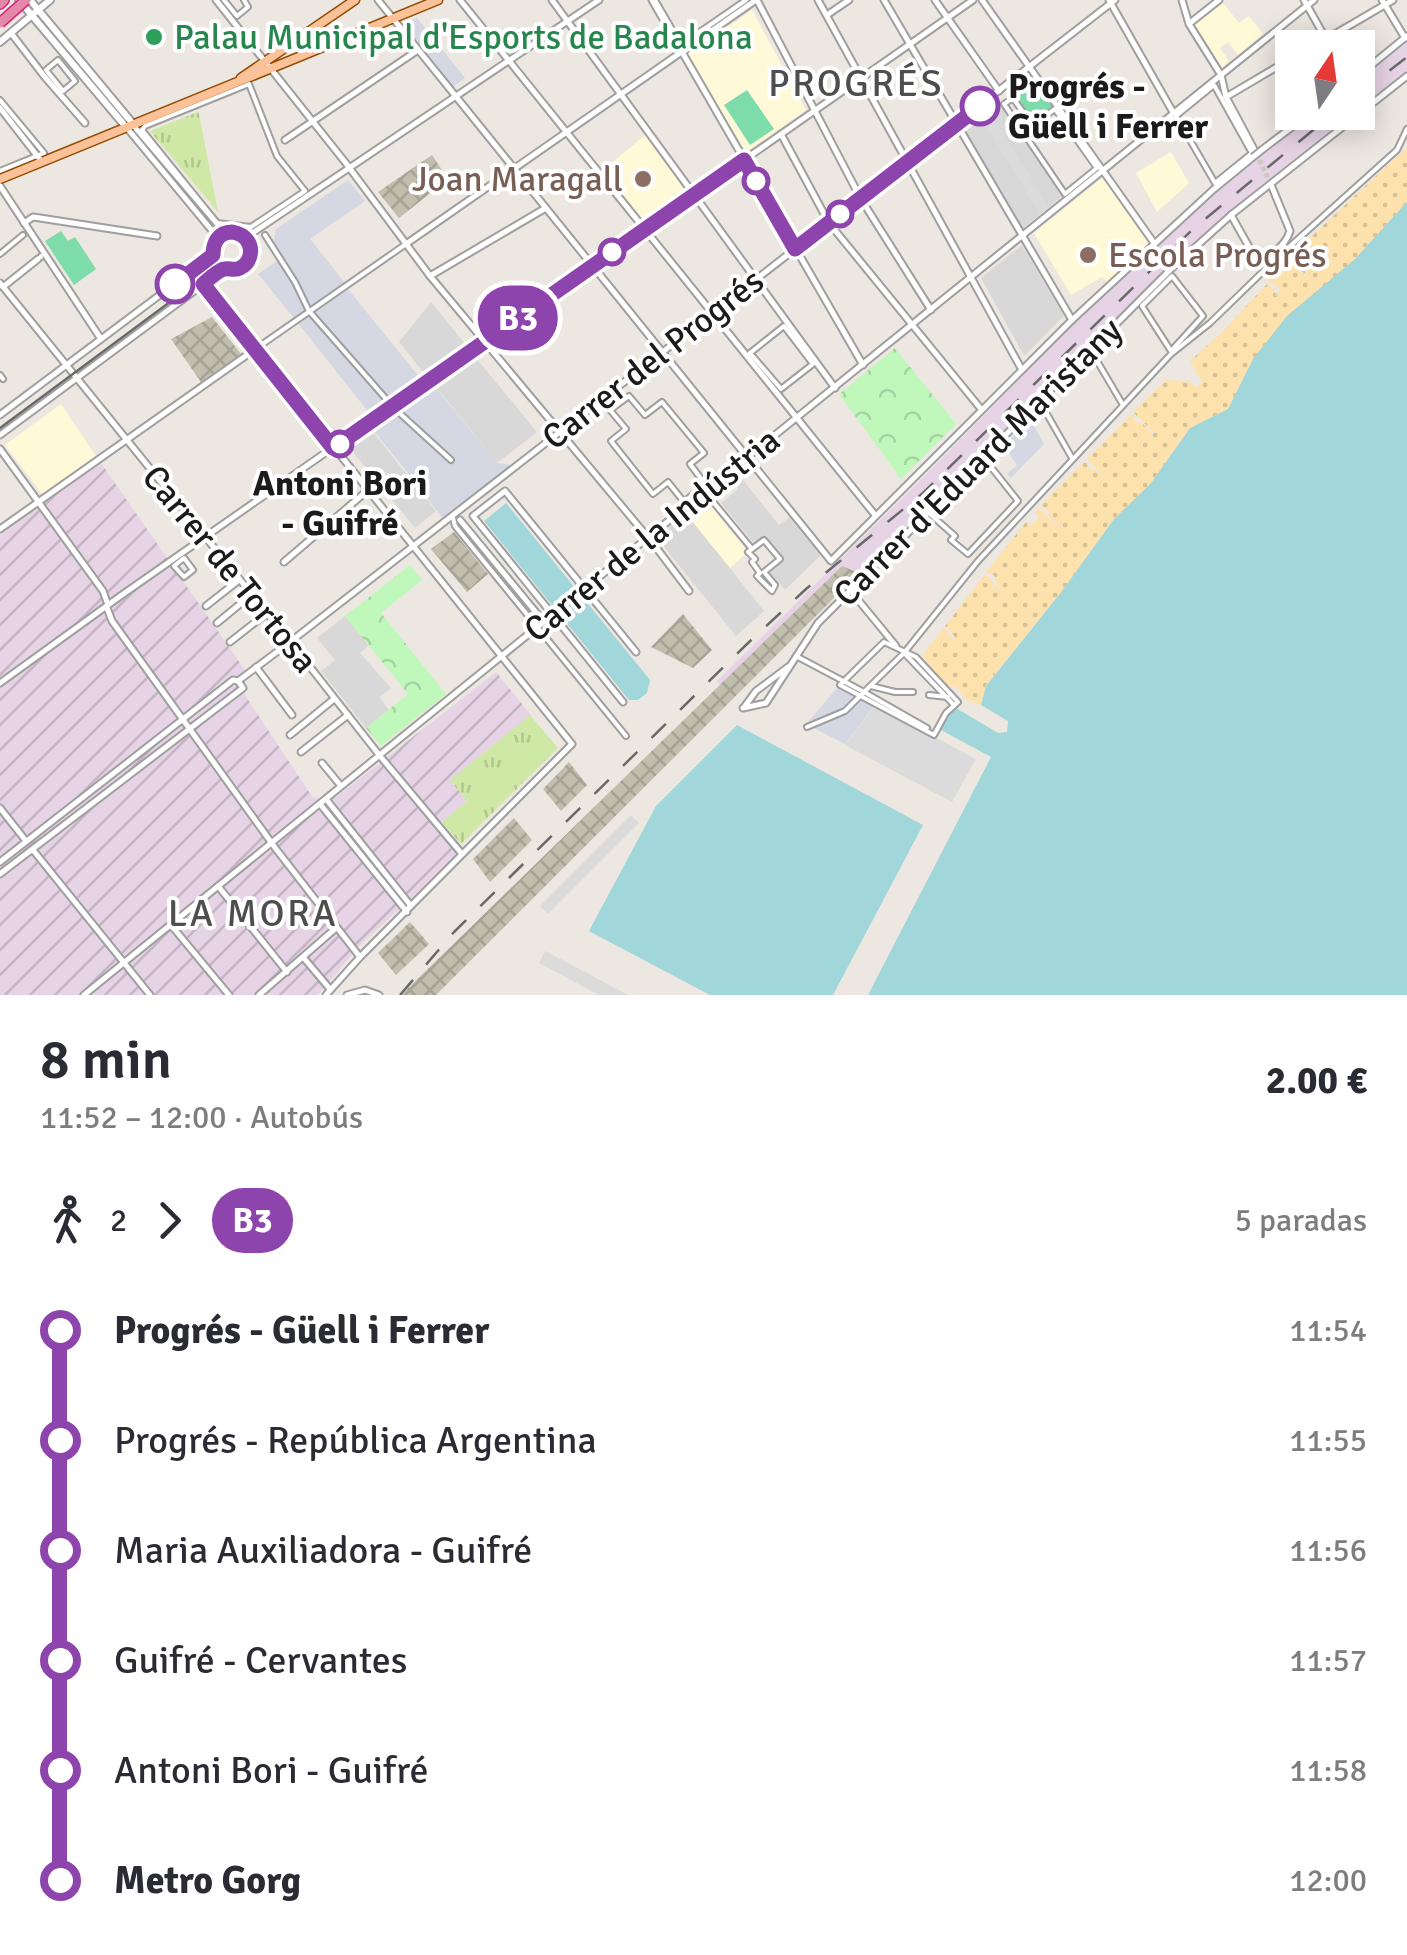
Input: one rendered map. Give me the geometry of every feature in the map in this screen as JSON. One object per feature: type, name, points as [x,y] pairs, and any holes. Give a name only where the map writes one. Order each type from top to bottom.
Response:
[{"type":"highway","points":[[0,22],[25,0]]},
{"type":"main road","points":[[0,175],[234,83],[270,63],[355,0]]},
{"type":"main road","points":[[270,63],[438,0]]},
{"type":"street","points":[[25,0],[221,236]]},
{"type":"street","points":[[0,42],[50,0]]},
{"type":"street","points":[[216,0],[270,63],[430,276],[689,590]]},
{"type":"street","points":[[224,0],[237,16],[248,7],[244,0]]},
{"type":"street","points":[[378,0],[747,458]]},
{"type":"street","points":[[460,0],[875,515]]},
{"type":"street","points":[[552,0],[835,388]]},
{"type":"street","points":[[245,238],[599,0]]},
{"type":"street","points":[[653,0],[682,45],[746,0]]},
{"type":"street","points":[[653,0],[863,365]]},
{"type":"street","points":[[0,530],[756,0],[861,199],[930,310]]},
{"type":"street","points":[[818,0],[1022,370]]},
{"type":"street","points":[[827,16],[848,0]]},
{"type":"street","points":[[884,0],[1072,320]]},
{"type":"street","points":[[935,0],[999,91]]},
{"type":"street","points":[[0,683],[973,0]]},
{"type":"street","points":[[982,0],[1154,244]]},
{"type":"street","points":[[1182,0],[1189,24],[1221,76],[1226,97],[1255,155]]},
{"type":"street","points":[[1189,24],[1219,0]]},
{"type":"street","name":"Carrer de la Indústria","points":[[84,995],[537,627],[542,618],[594,582],[1175,115],[1305,3],[1314,0]]},
{"type":"street","points":[[1340,30],[1383,2],[1393,0]]},
{"type":"street","points":[[1112,1],[1175,115],[1215,183],[1252,152],[1214,85],[1175,115]]},
{"type":"street","name":"Carrer del Progrés","points":[[0,862],[233,680],[238,681],[457,516],[506,473],[1112,1]]},
{"type":"street","points":[[1375,62],[1406,37],[1383,2]]},
{"type":"street","points":[[1305,3],[1321,30]]},
{"type":"street","points":[[11,32],[52,86],[86,122]]},
{"type":"street","points":[[274,148],[418,50]]},
{"type":"street","points":[[58,60],[75,82],[64,91],[46,70],[58,60]]},
{"type":"street","points":[[1226,97],[1275,68]]},
{"type":"street","name":"Carrer d'Eduard Maristany","points":[[768,698],[818,623],[1171,269],[1231,215],[1407,76]]},
{"type":"street","points":[[248,84],[274,148],[305,191],[255,225],[217,223],[142,130],[248,84]]},
{"type":"street","points":[[1013,98],[1032,125],[1055,109],[1097,168],[1066,194],[1004,104],[1013,98]]},
{"type":"street","points":[[0,100],[44,154],[40,159],[0,108]]},
{"type":"street","name":"Carrer d'Eduard Maristany","points":[[747,458],[831,561],[1072,320],[1214,189],[1289,130]]},
{"type":"street","points":[[807,727],[845,711],[871,686],[978,561],[1171,354],[1210,323],[1396,150],[1407,130]]},
{"type":"street","points":[[780,134],[829,223],[981,409]]},
{"type":"street","points":[[0,186],[101,339]]},
{"type":"street","points":[[1231,215],[1252,254],[1271,255],[1290,231],[1272,187]]},
{"type":"street","points":[[430,276],[546,208]]},
{"type":"street","points":[[24,223],[34,217],[157,236]]},
{"type":"street","points":[[235,232],[245,238],[250,248],[248,262],[237,270],[224,269],[216,263],[213,246],[221,236],[235,232]]},
{"type":"street","points":[[0,254],[24,234]]},
{"type":"street","points":[[265,235],[309,311],[392,406],[451,460]]},
{"type":"street","points":[[0,415],[213,255]]},
{"type":"street","points":[[2,285],[40,257]]},
{"type":"street","points":[[0,435],[224,269]]},
{"type":"street","points":[[1172,276],[1203,316],[1171,351],[1142,306],[1172,276]]},
{"type":"street","points":[[203,284],[572,744],[328,992],[304,957]]},
{"type":"street","name":"Carrer de Tortosa","points":[[2,285],[462,854]]},
{"type":"street","points":[[784,326],[812,364],[780,390],[750,353],[784,326]]},
{"type":"street","points":[[1090,349],[1123,405]]},
{"type":"street","points":[[628,396],[645,415],[662,402],[704,453],[690,464],[705,484],[684,502],[668,482],[654,494],[611,441],[626,429],[610,410],[628,396]]},
{"type":"street","points":[[1038,400],[1072,458]]},
{"type":"street","points":[[0,449],[103,590],[112,621],[272,843],[360,957]]},
{"type":"street","points":[[986,462],[1018,501],[968,554],[930,514],[986,462]]},
{"type":"street","points":[[284,562],[368,490]]},
{"type":"street","points":[[623,702],[472,516],[505,491],[636,652]]},
{"type":"street","points":[[705,492],[752,550]]},
{"type":"street","points":[[457,516],[542,618]]},
{"type":"street","points":[[457,516],[456,526],[626,736]]},
{"type":"street","points":[[764,540],[780,559],[764,572],[775,585],[772,591],[758,576],[748,552],[752,550],[764,540]]},
{"type":"street","points":[[206,606],[239,580]]},
{"type":"street","points":[[850,590],[954,705]]},
{"type":"street","points":[[217,623],[251,595]]},
{"type":"street","points":[[230,642],[267,613]]},
{"type":"street","points":[[796,656],[934,735],[946,713],[958,702],[916,657],[884,642],[844,681]]},
{"type":"street","name":"Carrer d'Eduard Maristany","points":[[759,688],[790,665]]},
{"type":"street","points":[[256,667],[292,715]]},
{"type":"street","name":"Carrer del Progrés","points":[[0,874],[244,688],[238,681]]},
{"type":"street","points":[[871,686],[913,692]]},
{"type":"street","points":[[759,688],[766,690],[768,698],[762,704],[743,708],[752,697],[759,688]]},
{"type":"street","points":[[862,694],[931,731]]},
{"type":"street","points":[[929,695],[948,697]]},
{"type":"street","points":[[752,697],[762,704]]},
{"type":"street","points":[[290,735],[334,698]]},
{"type":"street","points":[[301,752],[348,715]]},
{"type":"street","points":[[322,762],[341,786]]},
{"type":"street","points":[[323,801],[409,909]]},
{"type":"street","points":[[0,808],[150,995]]},
{"type":"street","points":[[218,886],[287,972]]},
{"type":"street","points":[[171,925],[225,993]]},
{"type":"street","points":[[259,995],[336,928]]},
{"type":"street","points":[[348,995],[365,990],[379,995]]},
{"type":"shaded area","points":[[1223,3],[1239,23],[1249,16],[1263,34],[1238,55],[1228,42],[1220,48],[1229,61],[1222,68],[1195,25]]},
{"type":"shaded area","points":[[752,10],[806,110],[746,152],[687,55]]},
{"type":"shaded area","points":[[417,18],[465,78],[452,88],[401,24]]},
{"type":"shaded area","points":[[1407,38],[1407,71],[1375,95],[1375,63]]},
{"type":"shaded area","points":[[1004,104],[1065,194],[1022,229],[962,126],[986,107],[991,114]]},
{"type":"shaded area","points":[[986,107],[1049,207],[1040,214],[978,113]]},
{"type":"shaded area","points":[[1291,130],[1331,130],[1251,193],[1170,267],[714,715],[412,995],[721,686],[717,681],[1077,320],[1239,169]]},
{"type":"shaded area","name":"Joan Maragall","points":[[645,135],[687,193],[645,222],[603,170]]},
{"type":"shaded area","points":[[1171,152],[1189,183],[1157,212],[1136,173]]},
{"type":"shaded area","points":[[432,155],[448,179],[399,218],[378,192]]},
{"type":"shaded area","points":[[1103,177],[1149,243],[1109,283],[1102,277],[1071,295],[1034,233]]},
{"type":"shaded area","points":[[348,180],[365,201],[310,239],[345,283],[294,318],[258,274],[280,259],[273,247],[276,229]]},
{"type":"shaded area","points":[[1022,245],[1064,316],[1024,356],[981,278]]},
{"type":"shaded area","points":[[348,289],[420,378],[370,414],[298,323]]},
{"type":"shaded area","points":[[431,302],[465,344],[424,373],[399,342]]},
{"type":"shaded area","points":[[212,317],[241,354],[201,382],[171,339]]},
{"type":"shaded area","points":[[476,358],[537,432],[497,463],[436,387]]},
{"type":"shaded area","points":[[438,378],[435,387],[497,463],[512,465],[443,519],[368,427]]},
{"type":"shaded area","points":[[61,404],[96,456],[42,494],[5,445]]},
{"type":"shaded area","points":[[1030,419],[1044,444],[1011,478],[1007,474],[1017,465],[1005,448],[993,456]]},
{"type":"shaded area","points":[[372,431],[436,511],[415,528],[349,447]]},
{"type":"shaded area","points":[[101,463],[245,670],[245,695],[313,798],[336,797],[496,672],[531,715],[450,780],[467,801],[437,826],[460,854],[361,944],[318,995],[0,995],[0,534]]},
{"type":"shaded area","points":[[738,474],[779,525],[790,517],[821,555],[785,590],[764,572],[779,559],[765,541],[756,546],[721,503],[738,489],[731,479]]},
{"type":"shaded area","points":[[706,500],[748,552],[730,568],[687,515]]},
{"type":"shaded area","points":[[686,513],[764,611],[736,636],[656,537]]},
{"type":"shaded area","points":[[454,532],[488,574],[467,592],[431,549]]},
{"type":"shaded area","points":[[842,566],[859,573],[436,995],[401,995]]},
{"type":"shaded area","points":[[683,614],[712,650],[693,668],[651,647]]},
{"type":"shaded area","points":[[345,616],[369,645],[360,653],[391,688],[379,697],[389,710],[366,728],[321,671],[335,660],[317,638]]},
{"type":"shaded area","points":[[840,685],[876,704],[845,744],[806,724]]},
{"type":"shaded area","points":[[875,706],[976,759],[952,802],[845,745]]},
{"type":"shaded area","points":[[569,762],[587,785],[561,811],[543,789]]},
{"type":"shaded area","points":[[631,815],[639,823],[548,914],[540,906]]},
{"type":"shaded area","points":[[514,818],[532,840],[490,882],[473,859]]},
{"type":"shaded area","points":[[410,922],[429,944],[396,975],[378,953]]},
{"type":"shaded area","points":[[545,951],[628,995],[599,995],[539,963]]},
{"type":"green space","points":[[1030,73],[1055,109],[1032,125],[1008,90]]},
{"type":"green space","points":[[747,90],[774,129],[750,145],[724,105]]},
{"type":"green space","points":[[199,114],[218,212],[150,131]]},
{"type":"green space","points":[[61,231],[68,241],[75,237],[96,269],[74,285],[45,241]]},
{"type":"green space","points":[[895,348],[956,424],[901,479],[839,394]]},
{"type":"green space","points":[[410,565],[422,580],[381,613],[446,694],[381,746],[366,728],[408,694],[345,616]]},
{"type":"green space","points":[[530,715],[558,748],[461,844],[442,822],[467,801],[450,780]]},
{"type":"sand","points":[[1407,147],[1407,202],[1253,359],[1228,409],[1190,428],[1151,483],[1114,519],[986,685],[981,705],[969,701],[955,685],[948,692],[944,690],[947,686],[922,656],[944,627],[952,639],[955,637],[945,626],[985,574],[995,584],[991,590],[997,585],[1010,597],[996,578],[986,572],[1026,522],[1030,526],[1039,517],[1035,511],[1038,508],[1064,532],[1040,507],[1085,461],[1111,484],[1087,459],[1132,414],[1152,436],[1154,433],[1133,412],[1166,380],[1188,381],[1197,387],[1202,382],[1190,361],[1268,283],[1277,293],[1274,297],[1279,293],[1279,288],[1266,279]]},
{"type":"water","points":[[1407,202],[1407,995],[868,995],[991,757],[941,730],[945,717],[956,708],[998,733],[1007,732],[1008,721],[981,705],[986,686],[1114,519],[1151,483],[1190,428],[1228,409],[1253,359],[1287,316],[1355,259]]},
{"type":"water","points":[[506,503],[650,680],[647,693],[638,700],[629,700],[484,521]]},
{"type":"water","points":[[737,725],[923,825],[833,995],[710,995],[589,931],[656,806]]},
{"type":"waterway","points":[[1298,264],[1304,272]]},
{"type":"tunnel","points":[[1256,153],[1272,186]]},
{"type":"tram line","points":[[0,428],[205,276]]},
{"type":"railway","points":[[1375,82],[1407,57]]},
{"type":"railway","points":[[400,995],[454,932],[747,644],[806,589],[923,493],[1193,229],[1313,130]]},
{"type":"bus line","name":"B3","points":[[175,284],[213,255],[213,246],[224,234],[235,232],[248,241],[250,257],[245,264],[237,270],[224,269],[203,284],[333,448],[744,160],[795,249],[980,106]]},
{"type":"place","name":"Palau Municipal d'Esports de Badalona","points":[[154,37]]},
{"type":"place","name":"Progrés - Güell i Ferrer","points":[[980,106]]},
{"type":"place","name":"Joan Maragall","points":[[643,179]]},
{"type":"place","name":"Escola Progrés","points":[[1088,255]]},
{"type":"place","name":"Antoni Bori - Guifré","points":[[340,444]]},
{"type":"district","name":"PROGRÉS","points":[[856,83]]},
{"type":"district","name":"LA MORA","points":[[253,913]]}]
